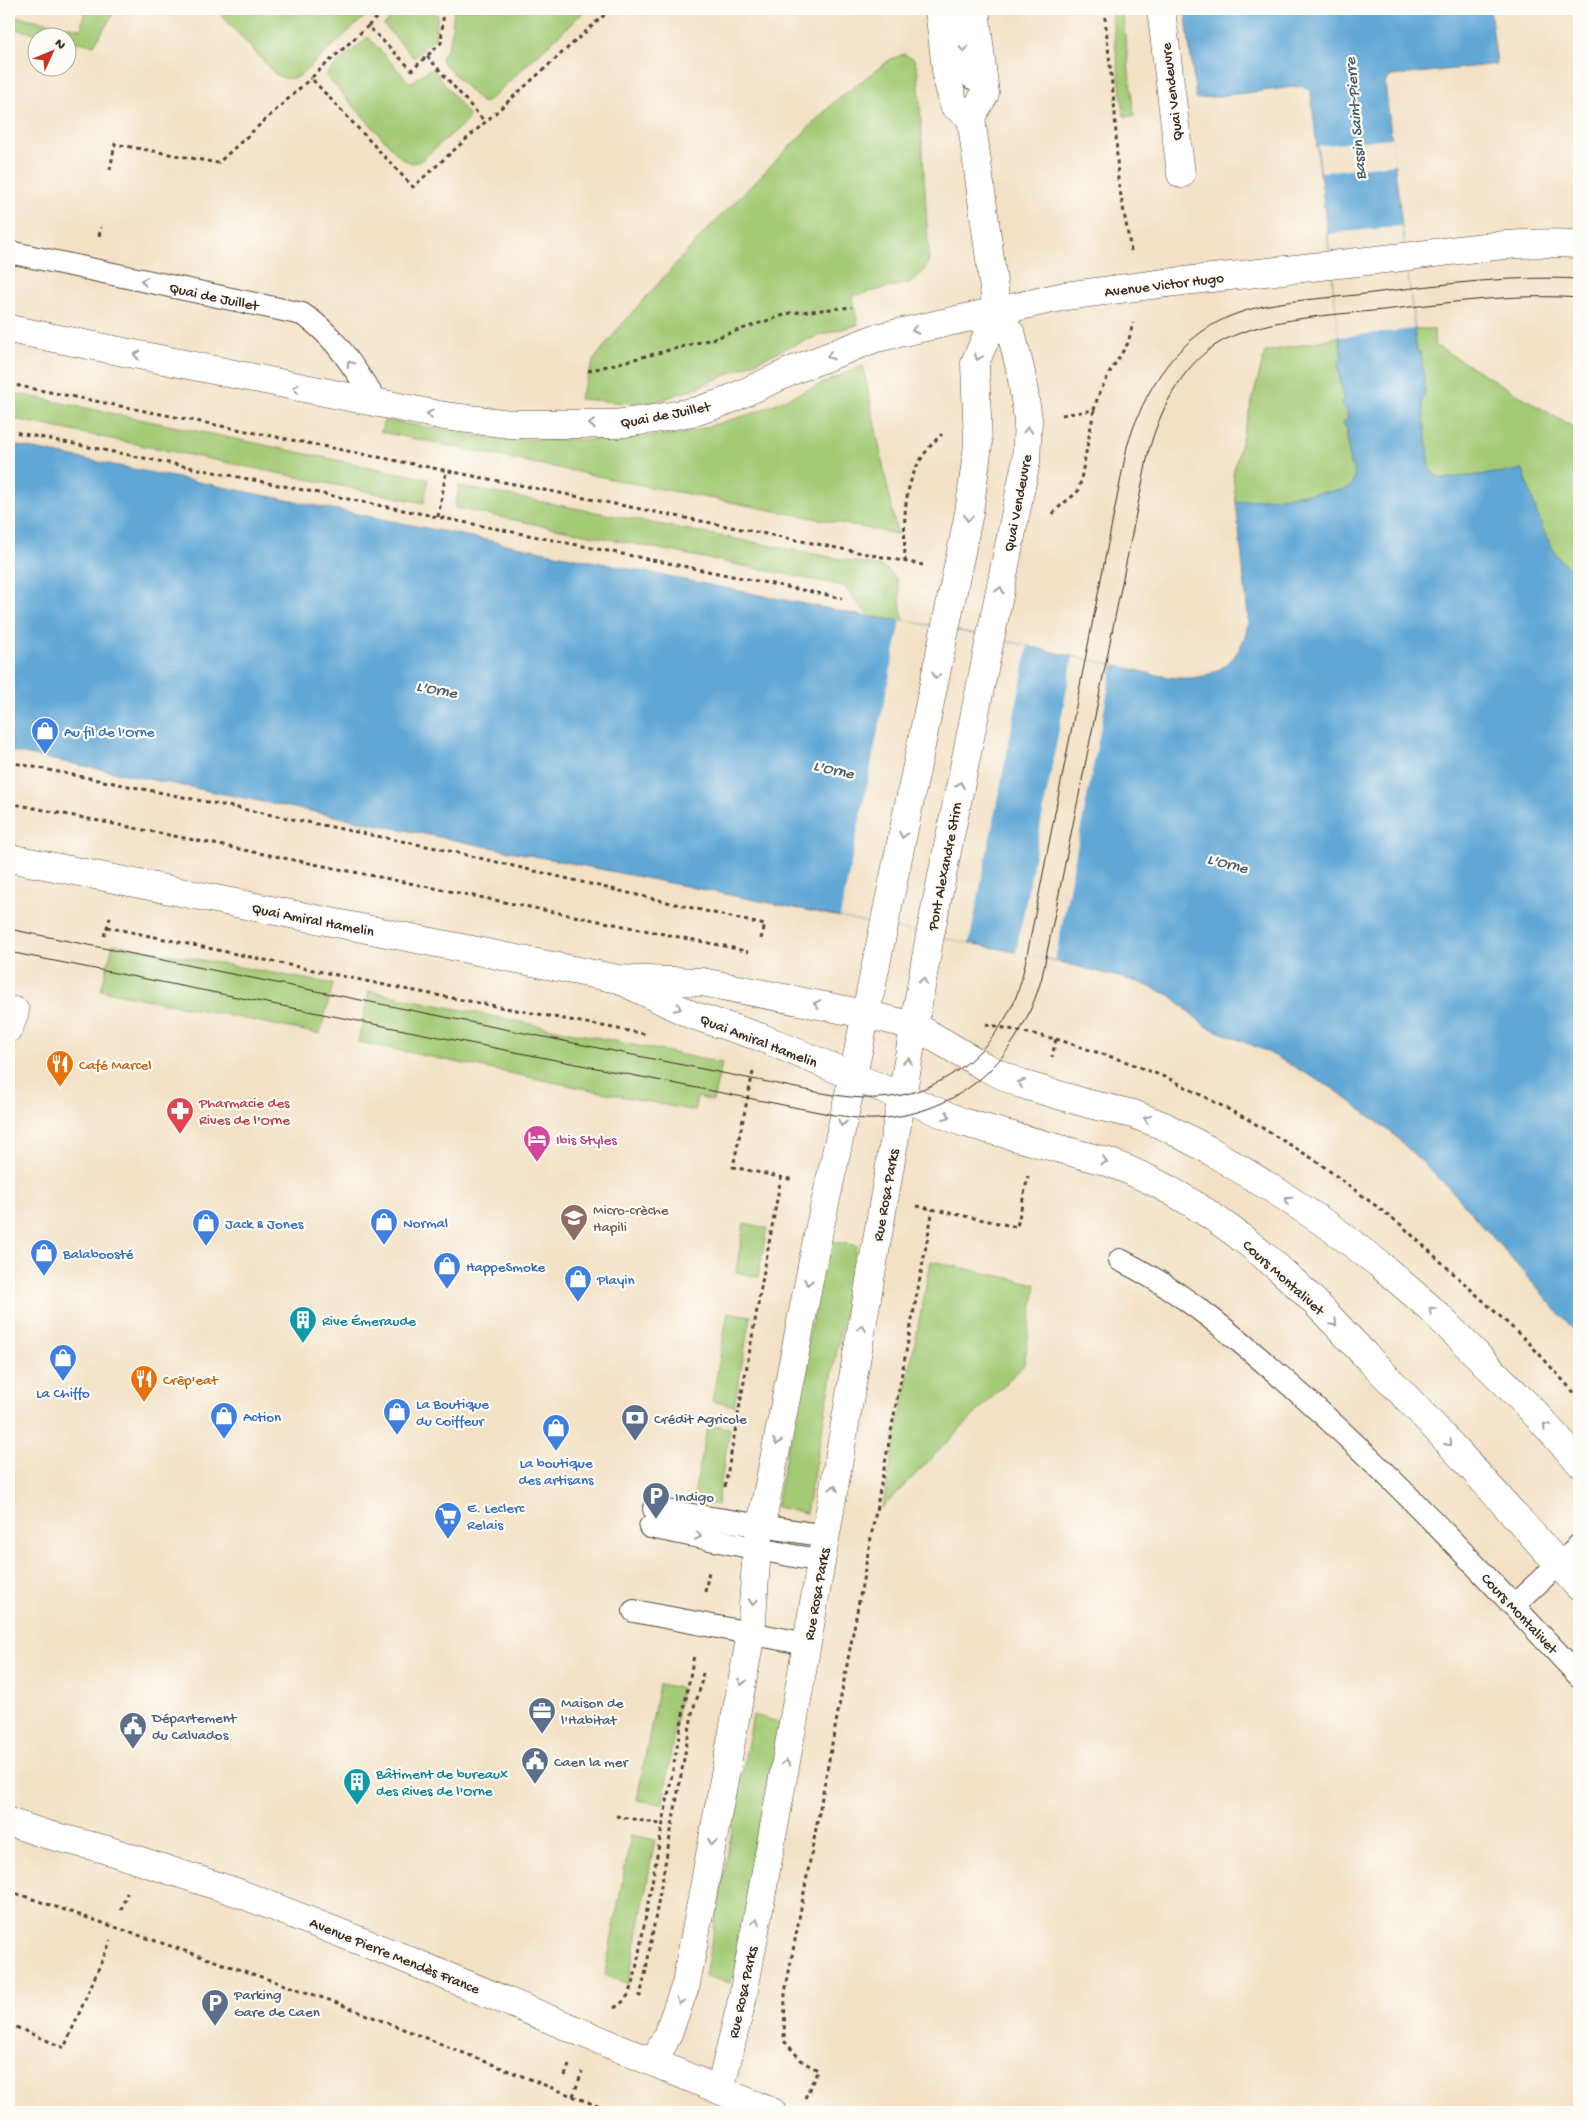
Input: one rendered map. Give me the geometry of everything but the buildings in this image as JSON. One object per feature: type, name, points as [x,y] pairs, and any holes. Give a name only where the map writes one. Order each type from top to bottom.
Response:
[{"type":"main road","points":[[939,9],[947,78],[954,105],[971,117],[985,94],[975,9]]},
{"type":"main road","name":"Quai Vendeuvre","points":[[1161,9],[1181,174]]},
{"type":"main road","name":"Quai Vendeuvre","points":[[971,117],[997,312],[1012,336],[1021,373],[1028,419],[1026,462],[990,638]]},
{"type":"main road","name":"Avenue Victor Hugo","points":[[997,312],[1065,296],[1166,283],[1332,266],[1513,244],[1546,242],[1579,244]]},
{"type":"main road","points":[[654,2062],[667,2036],[686,1984],[751,1634],[759,1537],[817,1240],[946,628],[976,466],[978,445],[975,363],[997,312]]},
{"type":"main road","name":"Quai de Juillet","points":[[9,329],[444,416],[510,424],[616,424],[654,419],[697,410],[724,402],[796,369],[876,338],[997,312]]},
{"type":"main road","name":"Pont Alexandre Stirn","points":[[902,1096],[930,935],[990,638]]},
{"type":"main road","name":"Quai Amiral Hamelin","points":[[9,858],[618,979],[702,982],[865,1014],[915,1026]]},
{"type":"main road","name":"Quai Amiral Hamelin","points":[[618,979],[692,1015],[760,1037],[902,1096]]},
{"type":"main road","points":[[915,1026],[949,1044],[985,1067],[1021,1084],[1089,1104],[1133,1114],[1164,1126],[1209,1150],[1279,1194],[1357,1248],[1430,1308],[1531,1409],[1579,1462]]},
{"type":"main road","name":"Rue Rosa Parks","points":[[720,2090],[742,1996],[807,1644],[902,1096]]},
{"type":"main road","name":"Cours Montalivet","points":[[902,1096],[962,1122],[1108,1162],[1132,1171],[1218,1222],[1246,1242],[1295,1283],[1416,1407],[1579,1587]]},
{"type":"main road","name":"Avenue Pierre Mendès France","points":[[9,1822],[236,1892],[401,1957],[772,2112]]},
{"type":"lane","points":[[953,9],[961,26],[966,72],[972,78],[983,78]]},
{"type":"lane","name":"Quai de Juillet","points":[[9,252],[302,314],[318,324],[329,336],[378,404]]},
{"type":"lane","name":"Cours Montalivet","points":[[1120,1260],[1142,1271],[1234,1336],[1346,1434],[1514,1605],[1579,1676]]},
{"type":"lane","points":[[652,1518],[824,1548]]},
{"type":"lane","points":[[1514,1605],[1579,1545]]},
{"type":"lane","points":[[634,1611],[807,1644]]},
{"type":"path","points":[[110,170],[115,144],[218,164],[386,9]]},
{"type":"path","points":[[368,26],[412,70],[441,43],[444,9]]},
{"type":"path","points":[[311,78],[412,188],[611,9]]},
{"type":"path","points":[[1104,9],[1116,112],[1118,180],[1133,259]]},
{"type":"path","points":[[427,56],[485,122]]},
{"type":"path","points":[[99,236],[101,227]]},
{"type":"path","points":[[588,371],[712,339],[790,313],[861,306]]},
{"type":"path","points":[[1049,518],[1057,508],[1071,500],[1079,490],[1098,396],[1128,343],[1131,326],[1137,316]]},
{"type":"path","points":[[9,384],[905,562],[904,523],[909,480],[922,455],[930,445],[949,429]]},
{"type":"path","points":[[1058,415],[1094,410]]},
{"type":"path","points":[[9,431],[842,598]]},
{"type":"path","points":[[438,517],[446,473]]},
{"type":"path","points":[[9,762],[441,849],[765,925],[760,942]]},
{"type":"path","points":[[9,803],[720,945],[757,955]]},
{"type":"path","points":[[104,936],[112,913]]},
{"type":"path","points":[[107,927],[404,989],[625,1029],[654,1036]]},
{"type":"path","points":[[985,1024],[1056,1039],[1124,1061]]},
{"type":"path","points":[[1051,1066],[1056,1039]]},
{"type":"path","points":[[754,1069],[733,1167],[799,1181]]},
{"type":"path","points":[[914,1205],[1017,1227],[1029,1171]]},
{"type":"path","points":[[802,2104],[818,2070],[803,2062],[784,2041],[785,1993],[933,1209]]},
{"type":"path","points":[[638,1995],[640,1996],[645,1975],[693,1708],[699,1693],[703,1673]]},
{"type":"path","points":[[616,1816],[660,1824]]},
{"type":"path","points":[[121,1910],[128,1890]]},
{"type":"path","points":[[9,1891],[332,2001],[613,2112]]},
{"type":"path","points":[[9,2024],[64,2048],[111,1940]]},
{"type":"green space","points":[[85,9],[116,9],[94,45],[78,42],[78,28],[81,29]]},
{"type":"green space","points":[[216,9],[373,9],[301,75],[290,79],[280,77],[274,73]]},
{"type":"green space","points":[[401,9],[438,14],[435,38],[414,58],[384,25]]},
{"type":"green space","points":[[454,9],[587,9],[488,101],[482,103],[442,62],[441,57],[450,41]]},
{"type":"green space","points":[[1111,9],[1122,9],[1134,116],[1124,116]]},
{"type":"green space","points":[[9,15],[76,28],[28,28],[28,32],[9,28]]},
{"type":"green space","points":[[368,37],[409,82],[412,82],[428,70],[434,70],[469,116],[466,122],[420,161],[412,163],[402,159],[326,76],[328,72]]},
{"type":"green space","points":[[904,54],[914,59],[918,71],[929,259],[921,274],[912,282],[852,296],[858,325],[814,337],[709,383],[659,401],[629,403],[579,399],[595,358],[622,324],[700,237],[834,102],[891,59]]},
{"type":"green space","points":[[1414,329],[1434,329],[1435,345],[1579,431],[1579,574],[1558,557],[1550,544],[1537,513],[1523,470],[1442,479],[1432,471],[1428,459],[1422,400],[1425,392],[1422,359],[1417,352]]},
{"type":"green space","points":[[1339,337],[1342,361],[1338,368],[1344,401],[1341,402],[1347,408],[1346,430],[1350,465],[1354,467],[1355,482],[1351,487],[1343,490],[1236,502],[1233,473],[1265,352]]},
{"type":"green space","points":[[863,366],[897,534],[651,487],[381,432],[384,420],[499,439],[588,440],[681,434],[751,414]]},
{"type":"green space","points":[[9,392],[428,479],[424,503],[9,418]]},
{"type":"green space","points":[[459,486],[882,567],[890,572],[898,584],[905,621],[869,617],[844,586],[455,508]]},
{"type":"green space","points":[[113,944],[333,984],[320,1034],[101,990]]},
{"type":"green space","points":[[369,991],[722,1063],[713,1101],[697,1097],[694,1111],[358,1042]]},
{"type":"green space","points":[[744,1223],[767,1228],[758,1277],[736,1272]]},
{"type":"green space","points":[[827,1240],[857,1246],[806,1513],[776,1507]]},
{"type":"green space","points":[[931,1261],[1036,1284],[1024,1365],[882,1508]]},
{"type":"green space","points":[[728,1312],[751,1316],[734,1406],[712,1401]]},
{"type":"green space","points":[[708,1424],[730,1428],[717,1505],[693,1500]]},
{"type":"green space","points":[[659,1684],[681,1688],[663,1804],[637,1800]]},
{"type":"green space","points":[[753,1715],[783,1723],[741,1952],[731,1983],[705,1976]]},
{"type":"green space","points":[[631,1835],[655,1840],[628,1984],[605,1974]]},
{"type":"water","points":[[1185,9],[1490,9],[1497,64],[1392,76],[1387,79],[1385,84],[1417,352],[1420,352],[1422,359],[1425,393],[1422,400],[1430,468],[1433,474],[1442,479],[1523,470],[1537,513],[1550,544],[1558,557],[1579,574],[1579,1336],[1453,1192],[1393,1134],[1334,1089],[1264,1050],[1205,1026],[1170,995],[1138,982],[1040,957],[9,751],[9,444],[869,617],[964,632],[1158,675],[1188,678],[1198,677],[1219,670],[1235,656],[1245,637],[1247,627],[1248,616],[1236,502],[1343,490],[1352,484],[1354,467],[1350,465],[1347,427],[1344,426],[1343,422],[1348,419],[1347,409],[1343,408],[1340,402],[1344,401],[1338,368],[1339,361],[1342,360],[1311,94],[1309,90],[1302,86],[1196,99]]},
{"type":"pier","points":[[1392,138],[1395,164],[1321,172],[1318,146]]},
{"type":"pier","points":[[1402,226],[1414,329],[1339,337],[1328,234]]},
{"type":"pier","points":[[901,620],[1028,646],[969,943],[840,917]]},
{"type":"pier","points":[[1073,657],[1113,665],[1055,960],[1016,953]]},
{"type":"tram line","points":[[9,929],[816,1092],[849,1097],[880,1098],[921,1090],[958,1070],[974,1057],[1001,1024],[1017,994],[1027,955],[1127,447],[1147,397],[1155,382],[1176,354],[1203,331],[1220,321],[1238,313],[1277,304],[1467,282],[1551,278],[1579,279]]},
{"type":"tram line","points":[[9,952],[834,1115],[876,1119],[907,1115],[935,1106],[961,1093],[983,1076],[1002,1056],[1019,1033],[1032,1006],[1042,977],[1149,450],[1165,407],[1181,379],[1202,356],[1214,346],[1231,337],[1251,329],[1295,319],[1506,298],[1579,298]]},
{"type":"place","name":"Au fil de l'Orne","points":[[45,755]]},
{"type":"place","name":"Café Marcel","points":[[60,1088]]},
{"type":"place","name":"Pharmacie des Rives de l'Orne","points":[[180,1135]]},
{"type":"place","name":"Ibis Styles","points":[[537,1163]]},
{"type":"place","name":"Micro-crèche Hapili","points":[[574,1242]]},
{"type":"place","name":"Normal","points":[[384,1246]]},
{"type":"place","name":"Jack & Jones","points":[[206,1247]]},
{"type":"place","name":"Balaboosté","points":[[44,1277]]},
{"type":"place","name":"HappeSmoke","points":[[447,1290]]},
{"type":"place","name":"Playin","points":[[578,1303]]},
{"type":"place","name":"Rive Émeraude","points":[[303,1344]]},
{"type":"place","name":"La Chiffo","points":[[63,1382]]},
{"type":"place","name":"Crêp'eat","points":[[144,1403]]},
{"type":"place","name":"La Boutique du Coiffeur","points":[[397,1436]]},
{"type":"place","name":"Action","points":[[224,1440]]},
{"type":"place","name":"Crédit Agricole","points":[[635,1442]]},
{"type":"place","name":"La boutique des artisans","points":[[556,1452]]},
{"type":"place","name":"Indigo","points":[[656,1520]]},
{"type":"place","name":"E. Leclerc Relais","points":[[448,1540]]},
{"type":"place","name":"Maison de l'Habitat","points":[[542,1735]]},
{"type":"place","name":"Département du Calvados","points":[[133,1750]]},
{"type":"place","name":"Caen la mer","points":[[535,1785]]},
{"type":"place","name":"Bâtiment de bureaux des Rives de l'Orne","points":[[357,1806]]},
{"type":"place","name":"Parking Gare de Caen","points":[[215,2027]]},
{"type":"water label","name":"Bassin Saint-Pierre","points":[[1354,119]]},
{"type":"water label","name":"L'Orne","points":[[437,688]]},
{"type":"water label","name":"L'Orne","points":[[834,768]]},
{"type":"water label","name":"L'Orne","points":[[1228,862]]}]
